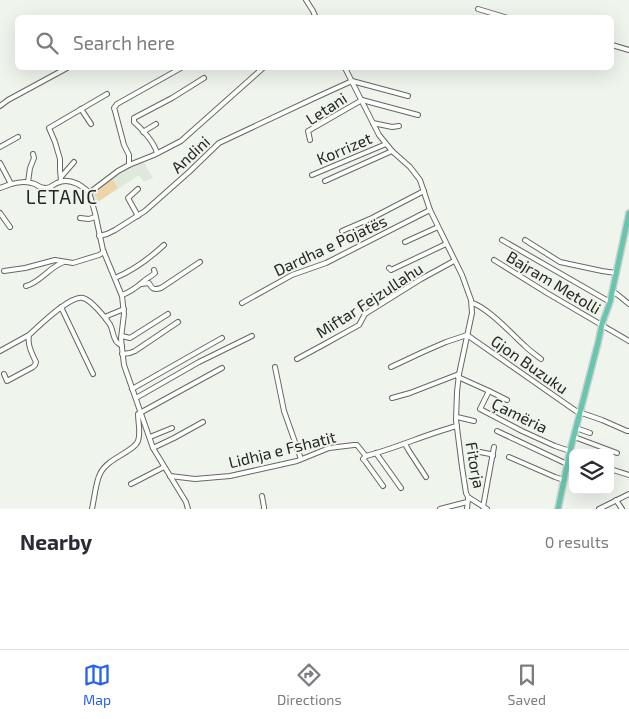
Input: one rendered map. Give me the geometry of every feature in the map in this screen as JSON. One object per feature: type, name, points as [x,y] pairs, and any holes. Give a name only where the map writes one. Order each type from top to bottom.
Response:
[{"type":"main road","name":"Bajram Metolli","points":[[572,449],[602,324],[610,302],[629,213]]},
{"type":"main road","name":"Bajram Metolli","points":[[558,509],[569,459]]},
{"type":"street","points":[[306,0],[315,15]]},
{"type":"street","points":[[478,10],[497,15]]},
{"type":"street","points":[[614,46],[629,50]]},
{"type":"street","points":[[0,106],[63,70]]},
{"type":"street","points":[[129,165],[129,155],[124,145],[115,111],[116,104],[177,70]]},
{"type":"street","points":[[89,193],[118,171],[157,154],[187,135],[261,70]]},
{"type":"street","name":"Korrizet","points":[[346,70],[386,144],[420,180],[430,210]]},
{"type":"street","points":[[157,154],[156,149],[133,120],[134,118],[204,78]]},
{"type":"street","points":[[352,81],[408,96]]},
{"type":"street","name":"Andini","points":[[99,236],[115,230],[138,216],[173,187],[219,143],[352,81]]},
{"type":"street","points":[[61,179],[60,159],[48,128],[107,94]]},
{"type":"street","points":[[362,100],[418,115]]},
{"type":"street","name":"Letani","points":[[310,140],[308,132],[362,100]]},
{"type":"street","points":[[81,110],[91,124]]},
{"type":"street","points":[[373,123],[392,127],[399,126]]},
{"type":"street","points":[[143,132],[156,124]]},
{"type":"street","points":[[0,147],[18,137]]},
{"type":"street","name":"Korrizet","points":[[312,175],[386,144]]},
{"type":"street","name":"Korrizet","points":[[325,181],[392,151]]},
{"type":"street","points":[[28,182],[34,158],[33,154]]},
{"type":"street","points":[[0,162],[11,184]]},
{"type":"street","points":[[0,188],[19,182],[28,182],[49,188],[61,179],[74,162]]},
{"type":"street","points":[[61,179],[72,181],[85,188],[89,193],[104,252],[122,295],[124,309],[122,354],[124,365],[153,448],[186,502],[188,509]]},
{"type":"street","points":[[138,189],[128,198],[138,216]]},
{"type":"street","points":[[342,231],[424,190]]},
{"type":"street","name":"Fitorja","points":[[430,210],[467,287],[472,303],[472,314],[457,392],[457,426],[468,499],[485,508]]},
{"type":"street","name":"Dardha e Pojatës","points":[[242,302],[292,275],[326,264],[430,210]]},
{"type":"street","points":[[0,213],[10,227]]},
{"type":"street","points":[[80,218],[89,219],[95,217]]},
{"type":"street","points":[[405,242],[438,227]]},
{"type":"street","points":[[502,240],[610,302]]},
{"type":"street","points":[[525,240],[560,262],[616,273]]},
{"type":"street","points":[[389,268],[391,270],[446,244]]},
{"type":"street","points":[[115,278],[164,245]]},
{"type":"street","points":[[4,271],[55,260],[73,263],[104,252]]},
{"type":"street","name":"Bajram Metolli","points":[[494,260],[629,341]]},
{"type":"street","name":"Miftar Fejzullahu","points":[[297,359],[359,325],[365,314],[454,261]]},
{"type":"street","points":[[26,286],[34,283],[56,265],[64,262]]},
{"type":"street","points":[[141,284],[149,283],[152,288],[161,288],[200,262]]},
{"type":"street","points":[[122,295],[141,284],[155,273],[154,270]]},
{"type":"street","name":"Bajram Metolli","points":[[612,291],[629,304]]},
{"type":"street","points":[[0,351],[29,335],[61,307],[72,300],[82,298],[88,301],[106,319],[112,327],[115,340],[122,346]]},
{"type":"street","points":[[472,303],[491,315],[541,359]]},
{"type":"street","points":[[61,307],[93,374]]},
{"type":"street","points":[[106,319],[107,316],[124,309]]},
{"type":"street","points":[[122,336],[130,338],[168,314]]},
{"type":"street","points":[[122,354],[135,351],[178,322]]},
{"type":"street","points":[[4,374],[7,381],[36,365],[29,344],[29,335]]},
{"type":"street","points":[[391,367],[446,342],[467,335]]},
{"type":"street","name":"Gjon Buzuku","points":[[467,335],[576,411],[626,432],[629,431]]},
{"type":"street","points":[[136,398],[199,362],[252,336]]},
{"type":"street","points":[[132,389],[222,338]]},
{"type":"street","points":[[275,367],[284,411],[301,459]]},
{"type":"street","points":[[92,509],[100,474],[114,458],[134,447],[138,442],[138,414],[222,368]]},
{"type":"street","points":[[392,398],[459,376]]},
{"type":"street","name":"Çamëria","points":[[459,376],[507,400]]},
{"type":"street","name":"Çamëria","points":[[489,391],[481,410],[569,453]]},
{"type":"street","name":"Fitorja","points":[[457,417],[474,421]]},
{"type":"street","points":[[153,448],[203,422]]},
{"type":"street","points":[[383,486],[363,459],[366,456],[457,426]]},
{"type":"street","points":[[150,437],[172,428]]},
{"type":"street","points":[[576,428],[590,433]]},
{"type":"street","points":[[497,431],[567,464]]},
{"type":"street","points":[[573,438],[617,453]]},
{"type":"street","points":[[405,444],[426,477]]},
{"type":"street","name":"Lidhja e Fshatit","points":[[170,476],[210,479],[230,476],[301,459],[328,448],[347,445],[357,446],[366,456]]},
{"type":"street","points":[[485,508],[494,447]]},
{"type":"street","points":[[480,452],[493,456]]},
{"type":"street","points":[[376,453],[401,488]]},
{"type":"street","points":[[509,457],[564,480]]},
{"type":"street","points":[[131,484],[164,467]]},
{"type":"street","points":[[614,469],[629,475]]},
{"type":"street","points":[[600,509],[629,494]]},
{"type":"street","points":[[262,496],[264,509]]},
{"type":"street","points":[[440,509],[468,499],[467,509]]},
{"type":"street","points":[[616,500],[622,509]]},
{"type":"shaded area","points":[[143,161],[153,178],[144,182],[139,175],[95,204],[92,192],[128,167]]},
{"type":"shaded area","points":[[112,179],[118,188],[99,201],[94,193]]},
{"type":"district","name":"LETANC","points":[[62,196]]}]
